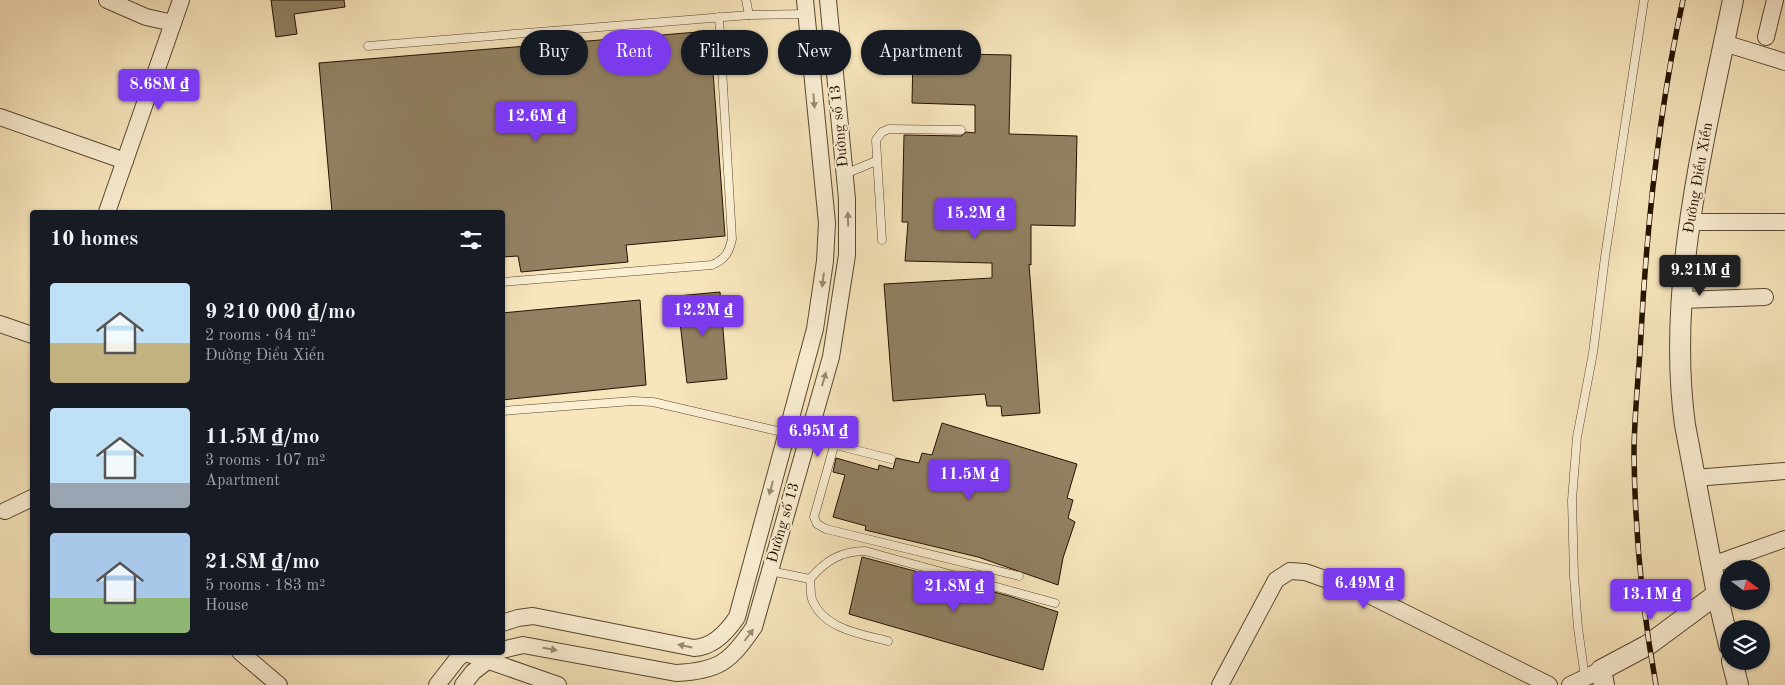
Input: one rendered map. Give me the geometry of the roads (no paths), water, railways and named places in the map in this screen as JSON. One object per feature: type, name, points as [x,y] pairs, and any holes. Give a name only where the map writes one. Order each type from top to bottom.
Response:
[{"type":"street","points":[[107,0],[146,17],[173,22]]},
{"type":"street","points":[[109,210],[181,0]]},
{"type":"street","name":"Đường Điểu Xiển","points":[[1723,620],[1694,478],[1681,399],[1682,300],[1690,222],[1733,0]]},
{"type":"street","points":[[1766,37],[1775,0]]},
{"type":"street","points":[[806,7],[828,6]]},
{"type":"street","name":"Đường số 13","points":[[505,649],[523,646],[544,648],[676,673],[704,670],[719,665],[730,658],[754,627],[831,357],[847,255],[845,174],[828,6]]},
{"type":"street","name":"Đường số 13","points":[[505,623],[518,618],[534,616],[701,648],[727,632],[737,617],[815,329],[826,261],[827,222],[806,7]]},
{"type":"street","points":[[1724,44],[1785,62]]},
{"type":"street","points":[[0,117],[125,160]]},
{"type":"street","points":[[1690,222],[1785,222]]},
{"type":"street","points":[[1682,300],[1765,297]]},
{"type":"street","points":[[0,324],[30,334]]},
{"type":"street","points":[[786,432],[808,438]]},
{"type":"street","points":[[1694,478],[1785,471]]},
{"type":"street","points":[[5,511],[30,499]]},
{"type":"street","points":[[1712,565],[1785,539]]},
{"type":"street","points":[[1220,685],[1276,580],[1290,571],[1306,572],[1365,593],[1549,685]]},
{"type":"street","points":[[1570,685],[1596,678],[1648,645],[1717,594]]},
{"type":"street","points":[[714,641],[730,658]]},
{"type":"street","points":[[244,655],[279,685]]},
{"type":"street","points":[[437,685],[462,655]]},
{"type":"street","points":[[478,655],[492,657],[558,685]]},
{"type":"street","points":[[463,685],[492,657]]},
{"type":"street","points":[[1734,670],[1738,685]]},
{"type":"lane","points":[[746,0],[748,15]]},
{"type":"lane","points":[[1596,678],[1578,628],[1574,576],[1572,500],[1577,437],[1593,353],[1604,257],[1644,0]]},
{"type":"lane","points":[[368,46],[748,15],[806,7]]},
{"type":"lane","points":[[505,282],[712,265],[723,260],[730,251],[732,239],[719,17]]},
{"type":"lane","points":[[882,240],[876,140],[882,132],[890,129],[961,130]]},
{"type":"lane","points":[[845,174],[876,161]]},
{"type":"lane","points":[[505,411],[633,401],[653,402],[786,432]]},
{"type":"lane","points":[[808,438],[890,459]]},
{"type":"lane","points":[[834,446],[814,517],[817,524],[826,529],[1019,576]]},
{"type":"lane","points":[[888,641],[827,621],[812,599],[810,579],[821,566],[836,556],[851,551],[865,551],[1055,603]]},
{"type":"lane","points":[[770,571],[810,579]]},
{"type":"railway","points":[[1656,685],[1643,599],[1638,542],[1634,455],[1635,425],[1647,250],[1655,166],[1667,83],[1683,0]]}]
